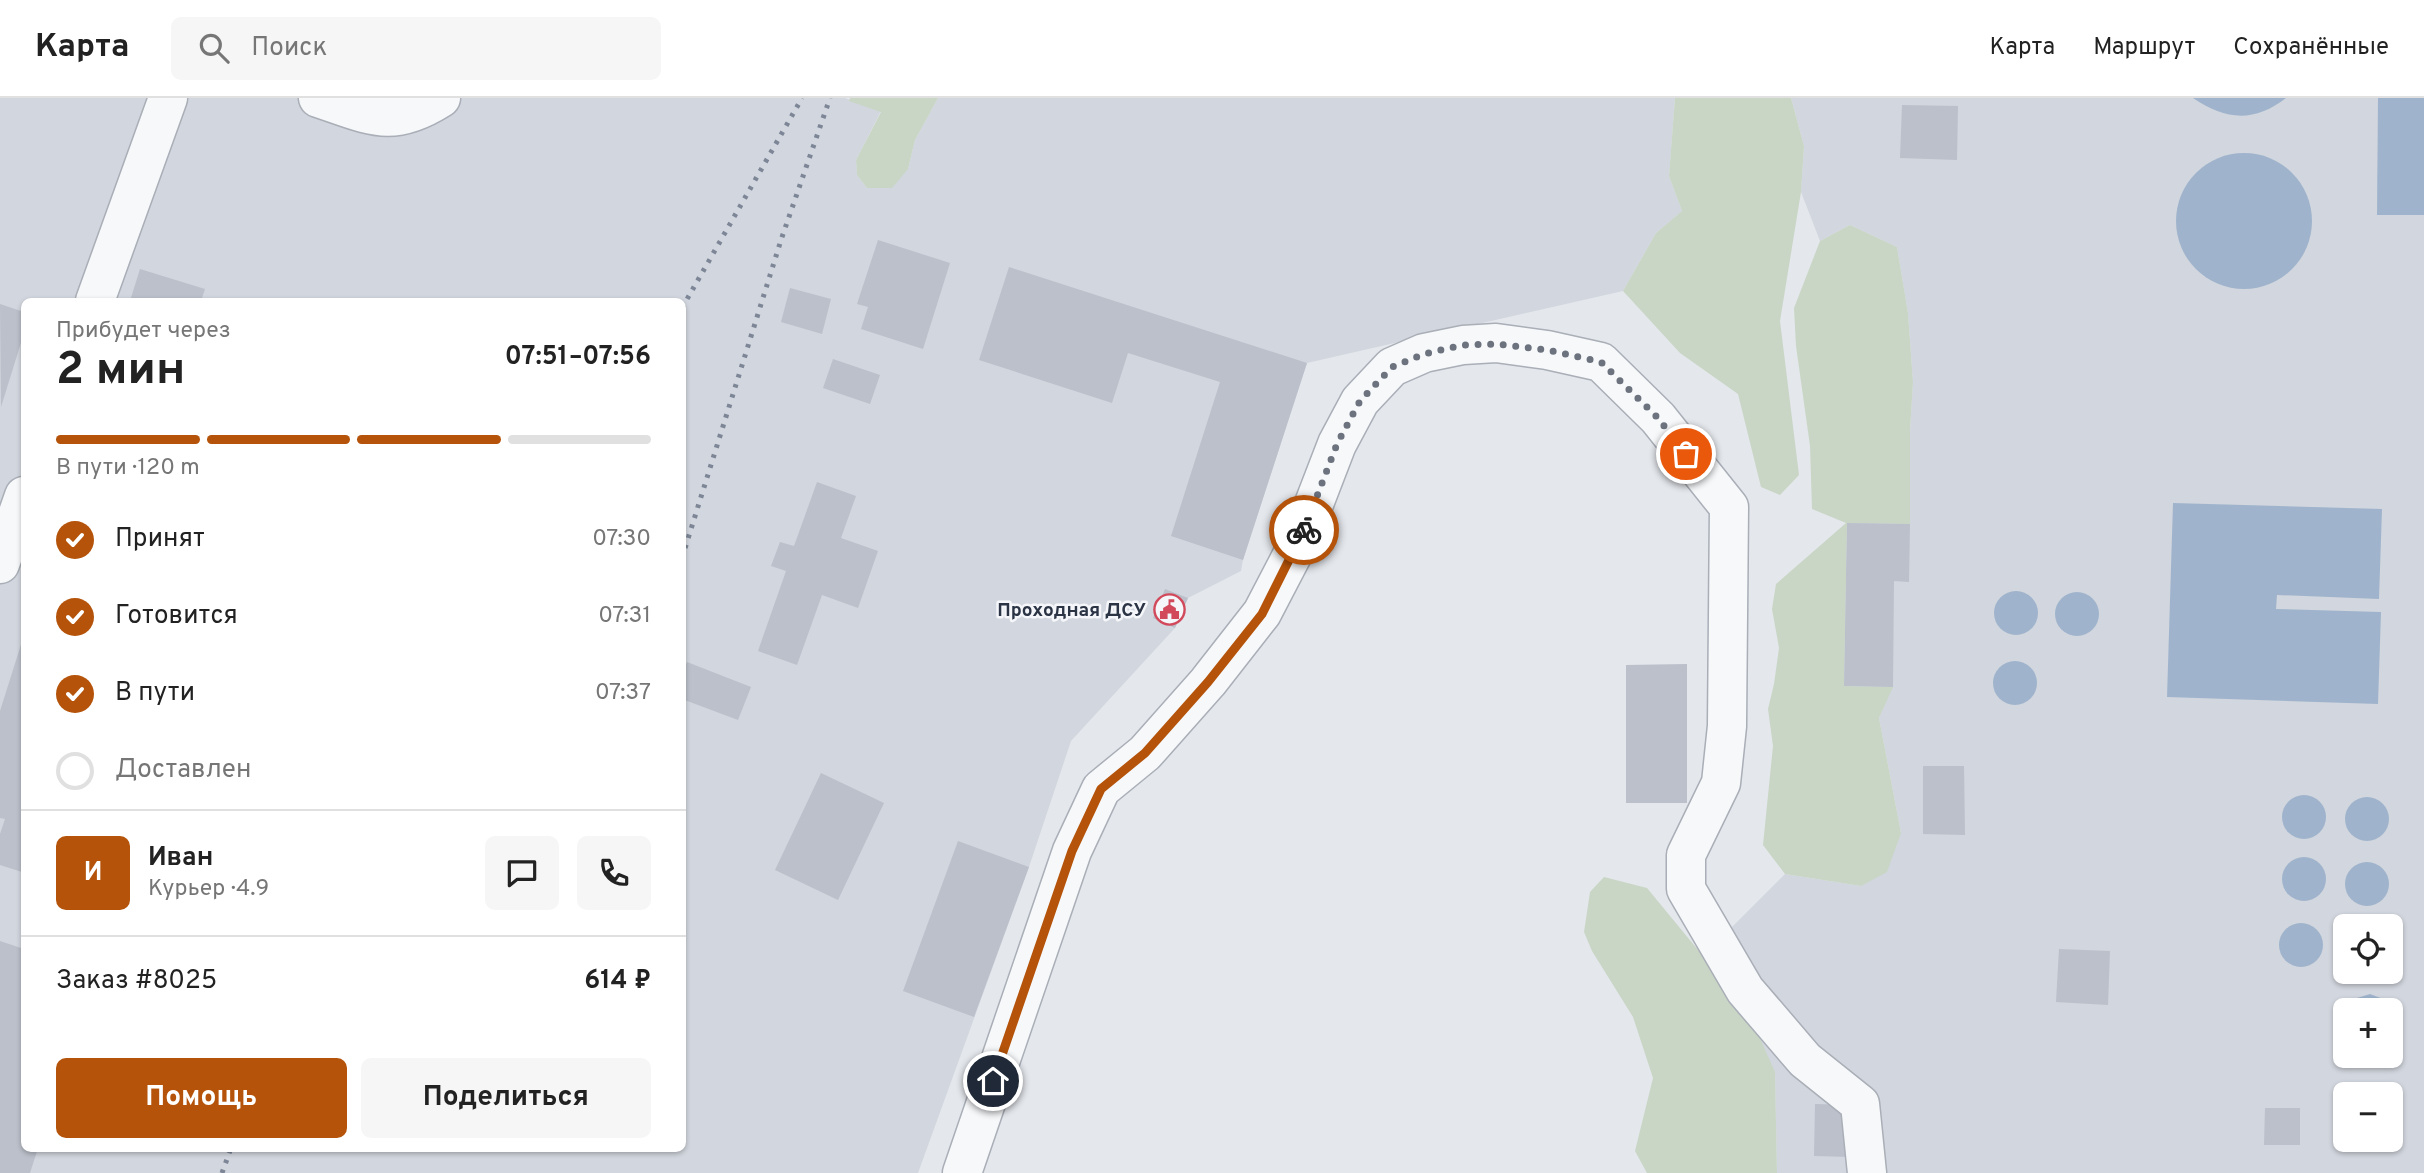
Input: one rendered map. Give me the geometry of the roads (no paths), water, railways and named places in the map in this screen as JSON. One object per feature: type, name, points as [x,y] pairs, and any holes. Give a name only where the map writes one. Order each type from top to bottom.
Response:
[{"type":"lane","points":[[96,298],[168,98]]},
{"type":"lane","points":[[318,98],[372,116],[398,118],[419,112],[441,98]]},
{"type":"lane","points":[[962,1173],[1072,851],[1101,789],[1145,753],[1208,682],[1262,614],[1300,540],[1337,444],[1360,401],[1392,367],[1424,354],[1463,345],[1496,344],[1547,350],[1601,362],[1658,418],[1729,507],[1727,726],[1721,783],[1686,855],[1686,889],[1745,990],[1805,1060],[1860,1104],[1867,1173]]},
{"type":"lane","points":[[0,564],[21,504]]},
{"type":"water","points":[[2193,98],[2286,98],[2262,112],[2239,116],[2217,111]]},
{"type":"water","points":[[2378,98],[2424,98],[2424,215],[2377,215]]},
{"type":"water","points":[[2244,153],[2270,159],[2292,173],[2306,195],[2312,221],[2306,247],[2292,269],[2270,283],[2244,289],[2218,283],[2196,269],[2182,247],[2176,221],[2182,195],[2196,173],[2218,159]]},
{"type":"water","points":[[2173,503],[2382,509],[2379,599],[2277,595],[2276,609],[2381,612],[2378,704],[2167,697]]},
{"type":"water","points":[[2016,591],[2031,598],[2038,613],[2031,628],[2016,635],[2001,628],[1994,613],[2001,598]]},
{"type":"water","points":[[2077,592],[2092,599],[2099,614],[2092,629],[2077,636],[2062,629],[2055,614],[2062,599]]},
{"type":"water","points":[[2015,661],[2030,668],[2037,683],[2030,698],[2015,705],[2000,698],[1993,683],[2000,668]]},
{"type":"water","points":[[2304,795],[2319,802],[2326,817],[2319,832],[2304,839],[2289,832],[2282,817],[2289,802]]},
{"type":"water","points":[[2367,797],[2382,804],[2389,819],[2382,834],[2367,841],[2352,834],[2345,819],[2352,804]]},
{"type":"water","points":[[2304,857],[2319,864],[2326,879],[2319,894],[2304,901],[2289,894],[2282,879],[2289,864]]},
{"type":"water","points":[[2367,862],[2382,869],[2389,884],[2382,899],[2367,906],[2352,899],[2345,884],[2352,869]]},
{"type":"water","points":[[2301,923],[2316,930],[2323,945],[2316,960],[2301,967],[2286,960],[2279,945],[2286,930]]},
{"type":"water","points":[[2370,994],[2380,998],[2357,998]]},
{"type":"railway","points":[[686,301],[802,98]]},
{"type":"railway","points":[[686,545],[781,240],[830,98]]},
{"type":"railway","points":[[222,1173],[230,1152]]},
{"type":"place","name":"Проходная ДСУ","points":[[1169,609]]}]
